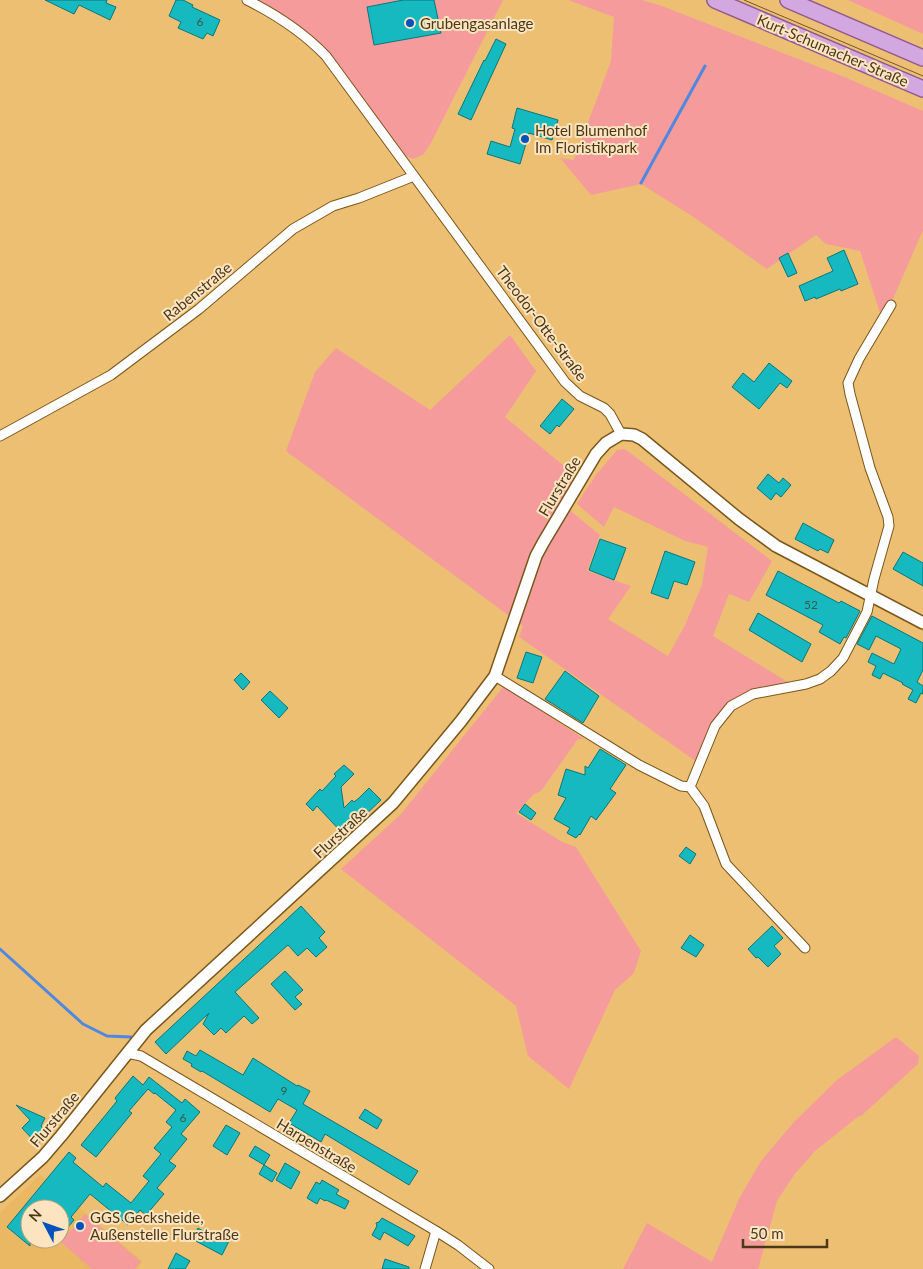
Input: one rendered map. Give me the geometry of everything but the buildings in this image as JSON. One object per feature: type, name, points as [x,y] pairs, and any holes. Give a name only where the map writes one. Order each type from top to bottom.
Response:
[{"type":"main road","name":"Kurt-Schumacher-Straße","points":[[715,0],[923,89]]},
{"type":"main road","name":"Kurt-Schumacher-Straße","points":[[788,0],[923,58]]},
{"type":"street","name":"Theodor-Otte-Straße","points":[[247,0],[278,16],[317,46],[332,63],[565,382],[580,396],[604,408],[610,414],[620,434]]},
{"type":"street","name":"Rabenstraße","points":[[0,436],[111,374],[199,309],[293,229],[333,206],[359,198],[414,176]]},
{"type":"street","points":[[690,786],[715,726],[730,706],[753,694],[806,684],[820,679],[831,671],[843,658],[867,612],[889,526],[888,517],[870,468],[848,383],[859,359],[891,305]]},
{"type":"street","points":[[620,434],[634,435],[642,439],[739,519],[776,546],[923,623]]},
{"type":"street","name":"Flurstraße","points":[[0,1196],[43,1157],[146,1030],[392,803],[461,721],[495,676],[536,556],[543,543],[596,454],[606,443],[620,434]]},
{"type":"street","points":[[495,676],[639,765],[681,786],[690,786]]},
{"type":"street","points":[[690,786],[704,806],[726,864],[805,948]]},
{"type":"street","name":"Harpenstraße","points":[[127,1053],[141,1056],[436,1231],[489,1269]]},
{"type":"street","points":[[425,1269],[436,1231]]},
{"type":"shaded area","points":[[254,0],[503,0],[431,143],[423,155],[413,159],[405,156],[344,73]]},
{"type":"shaded area","points":[[568,0],[642,0],[662,6],[842,76],[923,111],[923,230],[883,322],[860,251],[826,244],[816,235],[767,269],[692,216],[641,184],[591,195],[560,158],[574,160],[611,61],[614,17]]},
{"type":"shaded area","points":[[848,0],[923,0],[923,34]]},
{"type":"shaded area","points":[[510,335],[536,371],[505,417],[575,475],[561,503],[600,535],[587,571],[631,586],[608,619],[668,656],[685,625],[702,585],[708,547],[685,541],[614,507],[604,527],[577,504],[595,476],[617,450],[625,449],[772,561],[749,602],[729,594],[713,636],[791,684],[753,691],[741,695],[732,701],[713,724],[697,762],[519,637],[523,626],[286,451],[315,372],[336,348],[430,410]]},
{"type":"shaded area","points":[[504,686],[584,739],[578,739],[541,791],[534,794],[516,813],[562,842],[576,847],[641,951],[634,973],[615,990],[569,1089],[528,1056],[516,1006],[341,869],[401,814]]},
{"type":"shaded area","points":[[896,1037],[919,1056],[918,1064],[861,1116],[815,1151],[794,1175],[777,1201],[758,1269],[623,1269],[647,1223],[712,1262],[740,1197],[761,1161],[794,1122],[837,1080]]},
{"type":"shaded area","name":"GGS Gecksheide, Außenstelle Flurstraße","points":[[40,1175],[68,1199],[20,1199],[20,1249],[70,1249],[70,1200],[142,1261],[138,1269],[0,1269],[0,1213]]},
{"type":"shaded area","points":[[85,1214],[141,1262],[134,1269],[92,1269],[69,1249],[70,1232]]},
{"type":"waterway","points":[[641,183],[705,66]]},
{"type":"waterway","points":[[0,949],[83,1024],[107,1036],[131,1037]]},
{"type":"tram line","points":[[744,0],[923,76]]},
{"type":"place","name":"Grubengasanlage","points":[[410,23]]},
{"type":"place","name":"Hotel Blumenhof Im Floristikpark","points":[[525,139]]},
{"type":"place","name":"GGS Gecksheide, Außenstelle Flurstraße","points":[[80,1226]]}]
